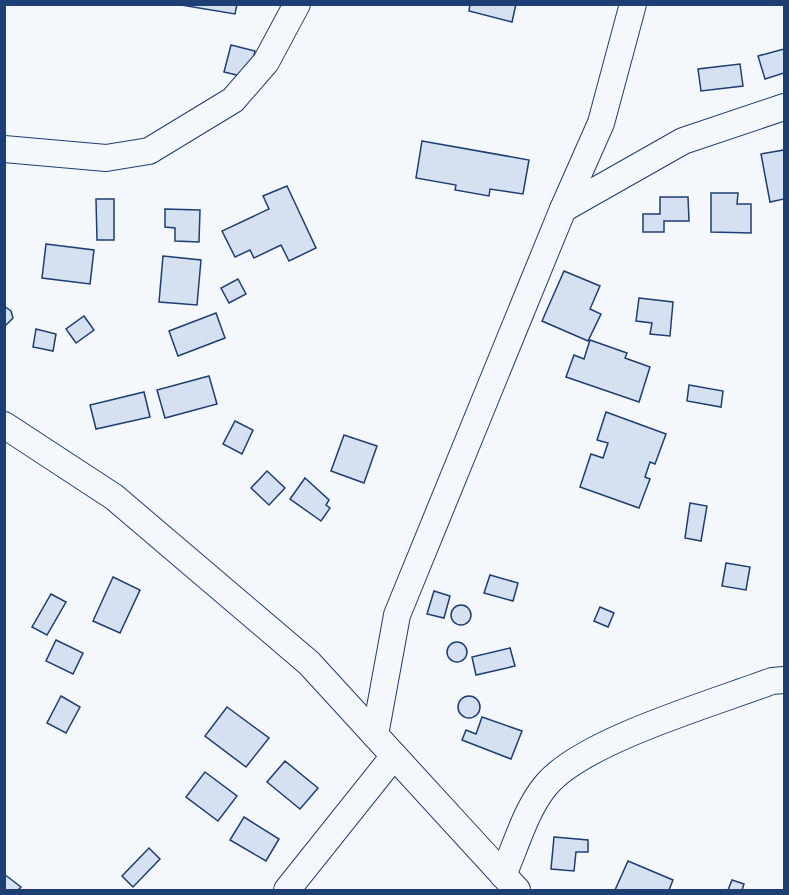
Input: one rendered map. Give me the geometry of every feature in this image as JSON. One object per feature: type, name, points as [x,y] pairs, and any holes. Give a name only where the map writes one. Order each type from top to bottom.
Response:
[{"type":"street","points":[[4,149],[106,158],[148,151],[233,100],[266,62],[297,4]]},
{"type":"street","points":[[375,735],[398,615],[563,209],[602,123],[633,4]]},
{"type":"street","points":[[563,209],[683,141],[784,107]]},
{"type":"street","points":[[4,425],[114,497],[309,663],[510,883]]},
{"type":"street","points":[[510,883],[534,804],[547,784],[566,768],[612,741],[772,681],[784,680]]},
{"type":"street","points":[[287,891],[394,756]]},
{"type":"building","points":[[175,4],[237,4],[235,14]]},
{"type":"building","points":[[470,4],[516,4],[512,22],[469,11]]},
{"type":"building","points":[[231,45],[255,51],[249,78],[224,72]]},
{"type":"building","points":[[784,49],[784,73],[765,79],[758,56]]},
{"type":"building","points":[[740,64],[743,86],[701,91],[698,69]]},
{"type":"building","points":[[422,141],[529,160],[523,194],[490,189],[489,196],[455,190],[456,185],[416,178]]},
{"type":"building","points":[[784,150],[784,199],[770,202],[761,154]]},
{"type":"building","points":[[287,186],[316,248],[289,261],[281,245],[254,258],[250,250],[235,257],[222,231],[269,209],[263,196]]},
{"type":"building","points":[[711,193],[738,193],[737,204],[751,204],[751,233],[711,232]]},
{"type":"building","points":[[660,197],[688,197],[689,221],[664,221],[664,232],[643,232],[643,214],[660,214]]},
{"type":"building","points":[[96,199],[114,199],[114,240],[97,240]]},
{"type":"building","points":[[165,209],[200,210],[199,242],[175,241],[175,228],[165,227]]},
{"type":"building","points":[[46,244],[94,250],[90,284],[42,278]]},
{"type":"building","points":[[163,256],[201,260],[197,305],[159,302]]},
{"type":"building","points":[[564,271],[600,286],[590,309],[601,314],[588,341],[542,321]]},
{"type":"building","points":[[238,279],[246,294],[229,303],[221,288]]},
{"type":"building","points":[[639,298],[673,302],[670,336],[650,334],[652,323],[636,321]]},
{"type":"building","points":[[4,306],[11,311],[13,318],[4,327]]},
{"type":"building","points":[[216,313],[225,338],[178,356],[169,331]]},
{"type":"building","points":[[84,316],[94,330],[76,343],[66,329]]},
{"type":"building","points":[[36,329],[56,334],[53,351],[33,347]]},
{"type":"building","points":[[590,340],[627,353],[625,358],[650,367],[639,402],[566,377],[574,355],[584,359]]},
{"type":"building","points":[[209,376],[217,404],[165,418],[157,390]]},
{"type":"building","points":[[689,385],[723,391],[721,407],[687,401]]},
{"type":"building","points":[[144,392],[150,417],[96,429],[90,405]]},
{"type":"building","points":[[606,412],[666,434],[655,464],[650,462],[645,477],[650,479],[639,508],[580,487],[591,454],[603,458],[608,443],[597,440]]},
{"type":"building","points":[[235,421],[253,430],[242,454],[223,444]]},
{"type":"building","points":[[344,435],[377,446],[364,483],[331,471]]},
{"type":"building","points":[[267,471],[285,488],[269,505],[251,488]]},
{"type":"building","points":[[305,478],[329,500],[326,505],[330,508],[321,521],[290,499]]},
{"type":"building","points":[[690,503],[707,506],[701,541],[685,538]]},
{"type":"building","points":[[726,563],[750,567],[746,590],[722,586]]},
{"type":"building","points":[[490,575],[518,583],[513,601],[484,593]]},
{"type":"building","points":[[113,577],[140,590],[120,633],[93,621]]},
{"type":"building","points":[[434,591],[450,596],[444,618],[427,614]]},
{"type":"building","points":[[51,594],[66,602],[47,635],[32,627]]},
{"type":"building","points":[[461,605],[468,608],[471,615],[468,622],[461,625],[454,622],[451,615],[454,608]]},
{"type":"building","points":[[600,607],[614,613],[608,627],[594,621]]},
{"type":"building","points":[[56,640],[83,653],[73,674],[46,661]]},
{"type":"building","points":[[457,642],[464,645],[467,652],[464,659],[457,662],[450,659],[447,652],[450,645]]},
{"type":"building","points":[[510,648],[515,666],[476,675],[472,657]]},
{"type":"building","points":[[61,696],[80,707],[66,733],[47,723]]},
{"type":"building","points":[[469,696],[477,699],[480,707],[477,715],[469,718],[461,715],[458,707],[461,699]]},
{"type":"building","points":[[227,707],[269,738],[246,767],[205,736]]},
{"type":"building","points":[[482,717],[522,731],[511,759],[462,740],[466,730],[476,734]]},
{"type":"building","points":[[285,761],[318,788],[300,809],[267,782]]},
{"type":"building","points":[[205,772],[237,796],[218,821],[186,797]]},
{"type":"building","points":[[244,817],[279,839],[266,861],[230,840]]},
{"type":"building","points":[[554,837],[588,840],[588,852],[576,852],[574,871],[551,869]]},
{"type":"building","points":[[149,848],[160,859],[133,887],[122,876]]},
{"type":"building","points":[[628,861],[673,880],[669,890],[615,890]]},
{"type":"building","points":[[4,874],[21,887],[18,890],[4,890]]},
{"type":"building","points":[[732,880],[744,884],[742,890],[728,890]]}]
